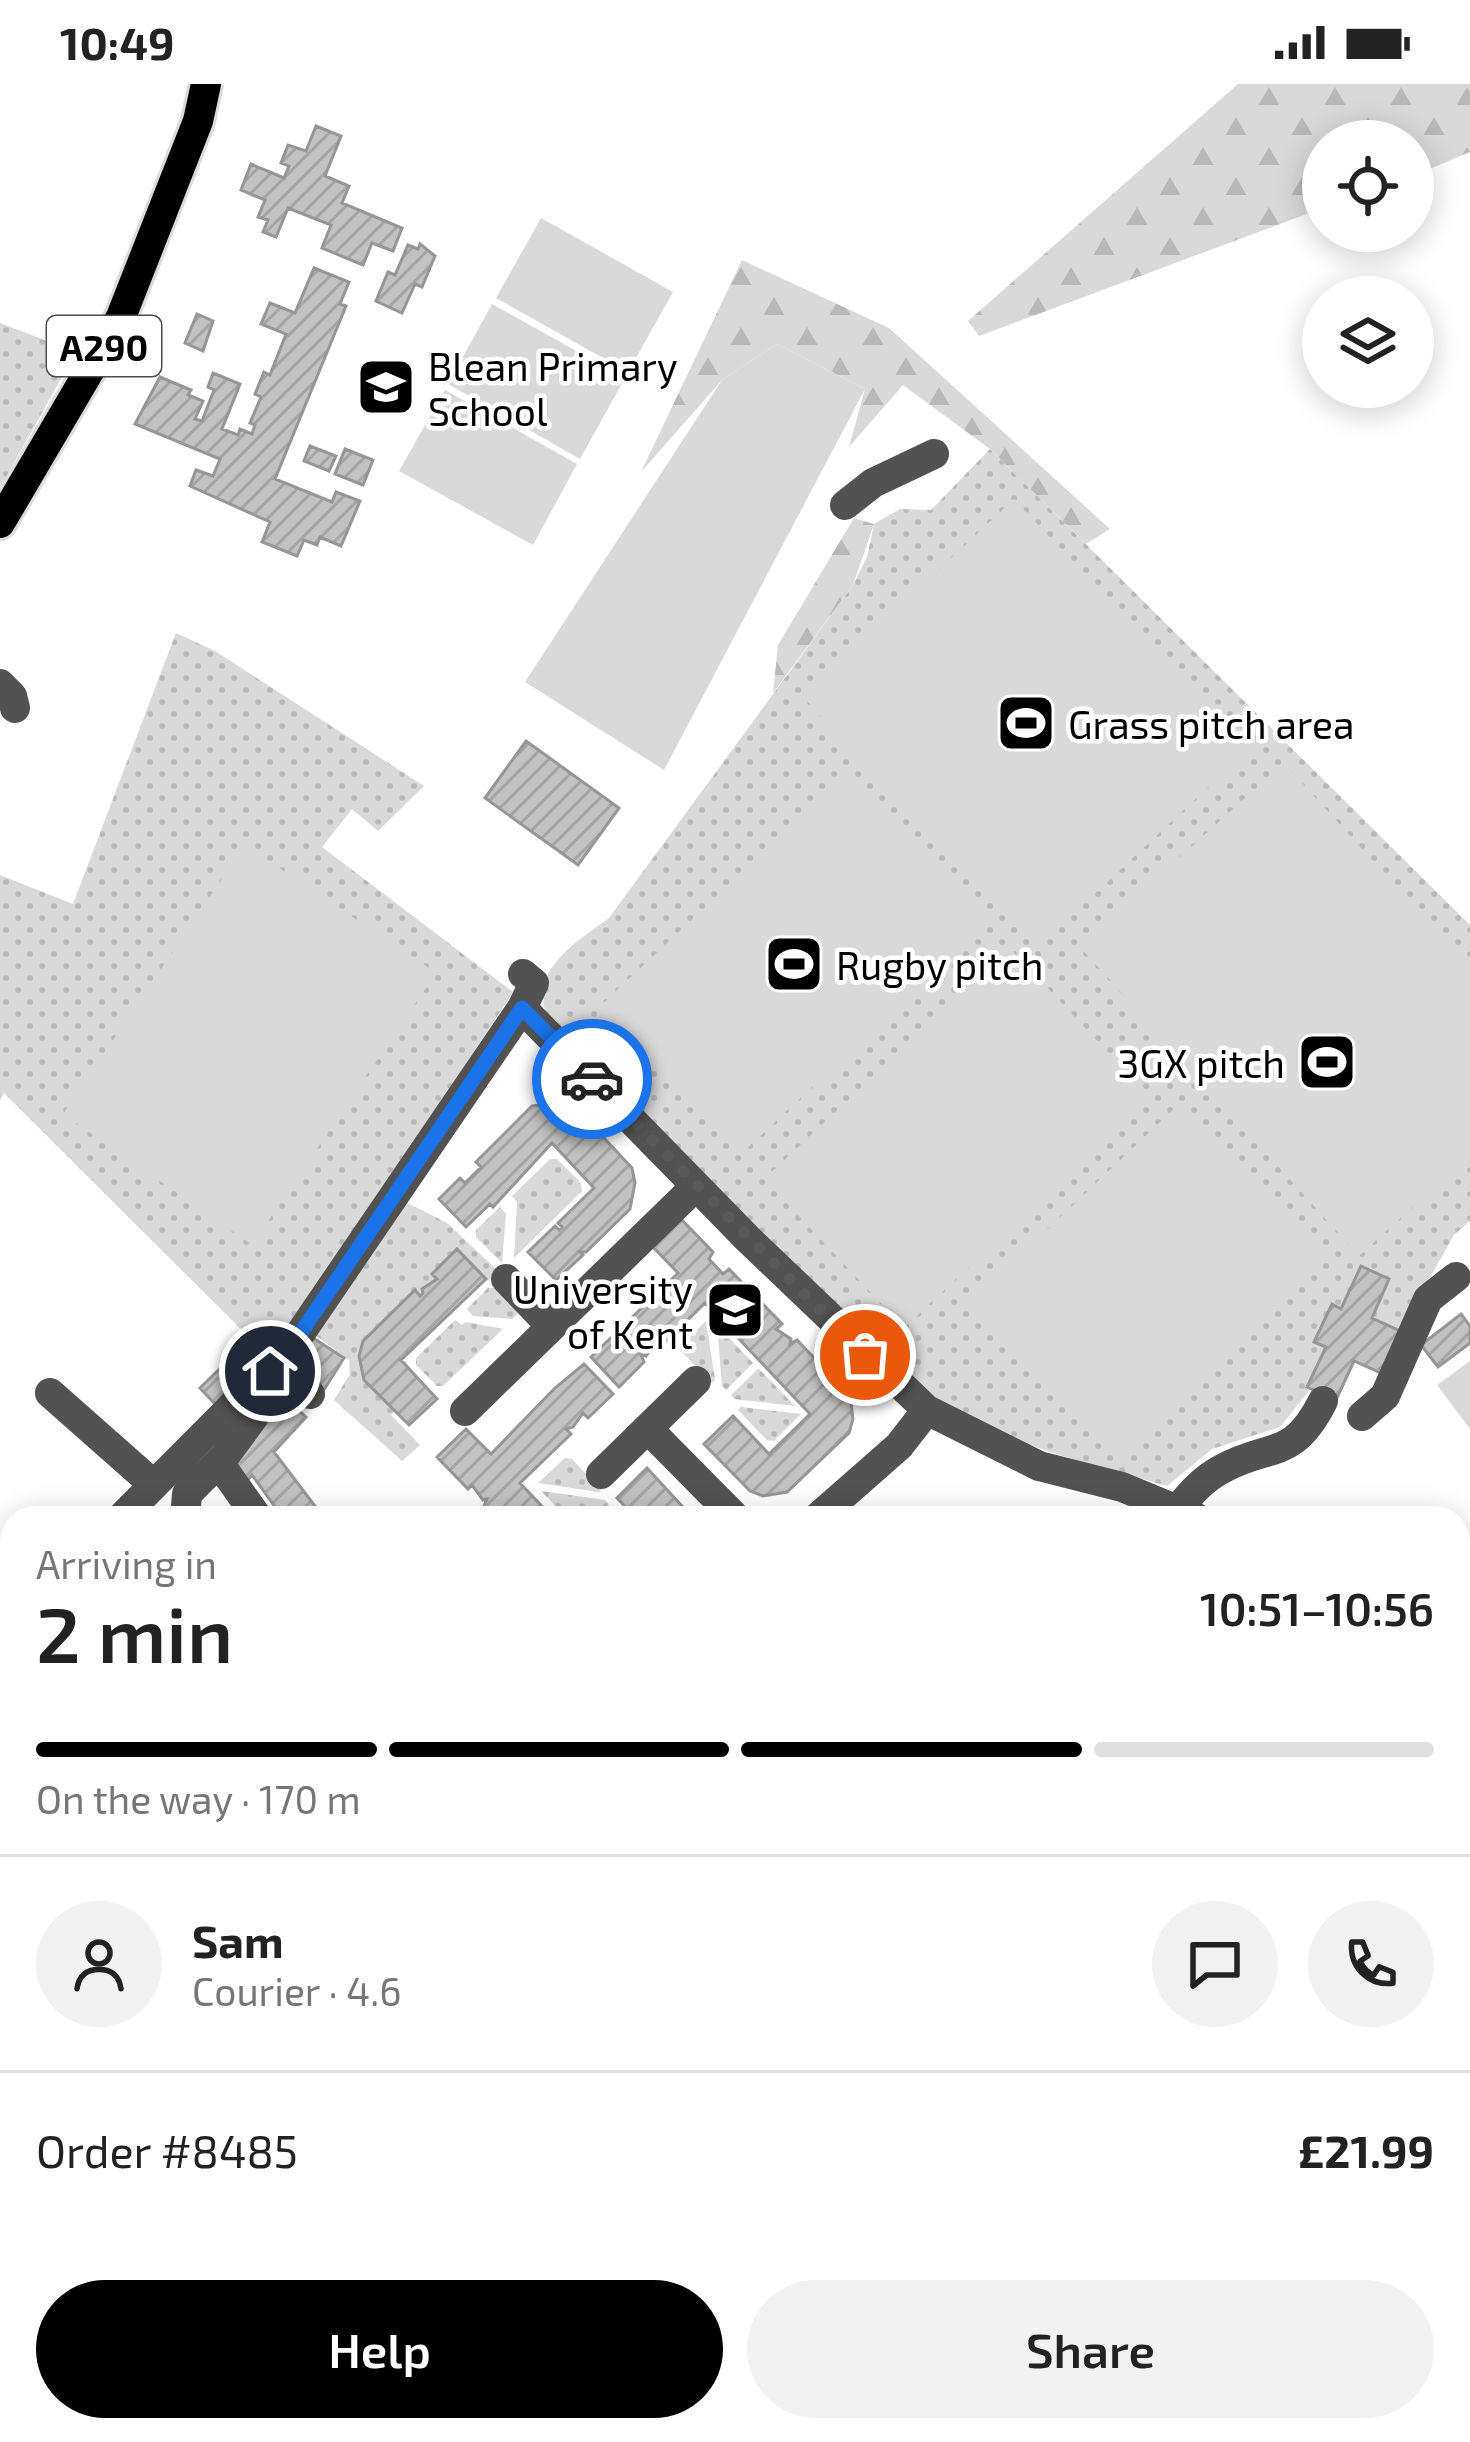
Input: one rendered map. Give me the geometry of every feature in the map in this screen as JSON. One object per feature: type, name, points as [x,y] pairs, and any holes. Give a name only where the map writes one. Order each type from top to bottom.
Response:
[{"type":"main road","name":"A290","points":[[0,523],[121,317],[198,122],[206,84]]},
{"type":"street","points":[[845,505],[874,483],[934,454]]},
{"type":"street","points":[[186,1506],[187,1494],[218,1462],[526,988],[696,1186],[927,1411],[1039,1466],[1100,1480],[1169,1506]]},
{"type":"street","points":[[465,1411],[696,1186]]},
{"type":"street","points":[[1362,1416],[1385,1396],[1428,1299],[1456,1277]]},
{"type":"street","points":[[506,1279],[551,1326]]},
{"type":"street","points":[[276,1375],[310,1394]]},
{"type":"street","points":[[50,1393],[136,1506],[276,1375]]},
{"type":"street","points":[[601,1474],[696,1381]]},
{"type":"street","points":[[1190,1506],[1197,1485],[1223,1468],[1292,1442],[1310,1427],[1322,1401]]},
{"type":"street","points":[[832,1506],[899,1446],[927,1411]]},
{"type":"street","points":[[648,1429],[724,1506]]},
{"type":"street","points":[[218,1462],[249,1506]]},
{"type":"green space","points":[[1238,84],[1470,84],[1470,152],[1434,167],[1434,120],[1302,120],[1302,216],[979,336],[968,321]]},
{"type":"green space","points":[[541,218],[673,292],[628,372],[496,298]]},
{"type":"green space","points":[[742,260],[889,328],[1110,529],[1086,544],[990,449],[903,385],[849,447],[865,389],[777,344],[722,380],[641,472]]},
{"type":"green space","points":[[492,304],[625,378],[580,459],[448,384]]},
{"type":"green space","points":[[0,323],[76,352],[0,488]]},
{"type":"green space","points":[[777,344],[865,389],[664,770],[525,682],[722,380]]},
{"type":"green space","points":[[445,390],[577,464],[533,545],[399,471]]},
{"type":"green space","points":[[990,449],[1470,925],[1470,1221],[1454,1235],[1400,1331],[1372,1318],[1389,1279],[1360,1266],[1341,1309],[1331,1304],[1314,1341],[1326,1347],[1311,1388],[1280,1427],[1212,1449],[1167,1486],[997,1432],[905,1376],[549,1021],[544,1003],[544,987],[557,960],[609,918],[853,585],[867,557],[874,524],[900,509],[931,510]]},
{"type":"green space","name":"Grass pitch area","points":[[1014,499],[1249,749],[1038,947],[803,697]]},
{"type":"green space","points":[[854,518],[874,524],[853,585],[773,693],[778,645]]},
{"type":"green space","points":[[176,633],[215,651],[424,786],[378,831],[352,809],[322,847],[513,992],[269,1357],[4,1093],[0,1101],[0,875],[73,904]]},
{"type":"green space","name":"3GX pitch","points":[[1284,763],[1470,968],[1470,1155],[1359,1256],[1080,947]]},
{"type":"green space","name":"Rugby pitch","points":[[847,774],[987,923],[741,1154],[601,1005]]},
{"type":"green space","points":[[245,845],[436,973],[252,1245],[63,1114]]},
{"type":"green space","name":"Rugby pitch","points":[[1010,948],[1150,1097],[904,1328],[764,1179]]},
{"type":"green space","points":[[1180,1103],[1325,1256],[1116,1456],[970,1303]]},
{"type":"green space","points":[[550,1159],[557,1159],[581,1183],[582,1191],[514,1258],[517,1202],[512,1196]]},
{"type":"green space","points":[[398,1198],[447,1223],[498,1271],[488,1281],[456,1250],[432,1273],[437,1279],[422,1288],[423,1293],[359,1357],[364,1380],[420,1445],[402,1461],[334,1400],[350,1374],[349,1360],[310,1331]]},
{"type":"green space","points":[[500,1207],[506,1214],[502,1263],[476,1237],[476,1230]]},
{"type":"green space","points":[[488,1288],[495,1288],[518,1313],[512,1319],[473,1316],[467,1309]]},
{"type":"green space","points":[[455,1320],[462,1325],[503,1329],[443,1386],[437,1386],[416,1365],[416,1358]]},
{"type":"green space","points":[[706,1321],[712,1383],[681,1351],[681,1345]]},
{"type":"green space","points":[[717,1325],[753,1363],[726,1390],[722,1386]]},
{"type":"green space","points":[[1470,1361],[1470,1429],[1437,1385]]},
{"type":"green space","points":[[758,1369],[795,1406],[734,1399],[731,1395]]},
{"type":"green space","points":[[738,1410],[801,1414],[774,1441],[767,1440]]},
{"type":"green space","points":[[565,1458],[572,1459],[601,1490],[538,1483]]},
{"type":"green space","points":[[541,1491],[609,1504],[607,1506],[555,1506]]},
{"type":"building","points":[[316,126],[341,136],[325,176],[349,186],[342,203],[402,228],[393,251],[372,243],[363,265],[322,248],[331,225],[288,208],[276,237],[263,232],[268,220],[258,217],[265,200],[241,190],[251,164],[284,178],[289,166],[281,163],[288,145],[306,151]]},
{"type":"building","points":[[420,244],[435,256],[422,287],[415,284],[402,313],[376,301],[388,272],[395,275],[408,245],[418,249]]},
{"type":"building","points":[[314,268],[349,282],[340,304],[346,306],[275,479],[332,502],[336,492],[360,501],[341,546],[320,537],[317,545],[304,540],[297,556],[262,542],[270,522],[190,486],[196,470],[213,476],[220,459],[135,424],[160,377],[191,390],[188,395],[203,401],[195,419],[202,421],[214,390],[208,387],[213,373],[240,384],[222,429],[252,434],[255,425],[250,423],[261,397],[255,394],[264,372],[270,375],[286,334],[261,324],[270,303],[295,313]]},
{"type":"building","points":[[197,314],[213,321],[203,351],[185,343]]},
{"type":"building","points":[[310,446],[336,456],[329,471],[304,461]]},
{"type":"building","points":[[345,449],[373,460],[363,485],[335,474]]},
{"type":"building","points":[[526,741],[619,808],[578,865],[485,798]]},
{"type":"building","points":[[573,1105],[632,1168],[635,1183],[630,1209],[556,1280],[528,1252],[555,1226],[559,1230],[558,1223],[594,1188],[552,1143],[493,1207],[490,1204],[466,1227],[439,1199],[460,1178],[465,1183],[481,1167],[476,1162],[532,1106]]},
{"type":"building","points":[[681,1219],[713,1252],[709,1259],[723,1274],[729,1269],[782,1324],[776,1329],[791,1339],[790,1344],[797,1340],[850,1396],[853,1419],[849,1433],[787,1492],[763,1496],[750,1491],[704,1444],[733,1416],[769,1454],[810,1414],[705,1303],[660,1347],[656,1342],[646,1356],[641,1355],[644,1362],[619,1387],[591,1357],[678,1273],[653,1247]]},
{"type":"building","points":[[457,1249],[486,1279],[401,1360],[437,1399],[409,1425],[364,1380],[359,1356],[363,1341],[415,1290],[420,1296],[437,1279],[432,1274]]},
{"type":"building","points":[[1361,1266],[1389,1279],[1372,1318],[1400,1331],[1381,1373],[1354,1361],[1336,1400],[1307,1387],[1326,1347],[1314,1342],[1332,1304],[1341,1309]]},
{"type":"building","points":[[1461,1314],[1470,1326],[1470,1343],[1438,1367],[1421,1345]]},
{"type":"building","points":[[307,1334],[344,1358],[320,1396],[283,1372]]},
{"type":"building","points":[[243,1346],[256,1359],[215,1404],[200,1388]]},
{"type":"building","points":[[584,1364],[613,1394],[588,1418],[583,1413],[566,1429],[571,1434],[520,1483],[542,1506],[484,1506],[487,1499],[472,1485],[468,1489],[437,1457],[466,1429],[491,1454]]},
{"type":"building","points":[[285,1398],[306,1417],[274,1452],[315,1506],[274,1506],[252,1475],[247,1481],[231,1457]]},
{"type":"building","points":[[647,1468],[682,1506],[625,1506],[617,1498]]},
{"type":"way so far","points":[[592,1079],[865,1355]]},
{"type":"place","name":"Blean Primary School","points":[[386,387]]},
{"type":"place","name":"Grass pitch area","points":[[1026,723]]},
{"type":"place","name":"Rugby pitch","points":[[794,964]]},
{"type":"place","name":"3GX pitch","points":[[1327,1062]]},
{"type":"place","name":"University of Kent","points":[[735,1310]]},
{"type":"route","points":[[270,1371],[522,1008],[592,1079]]}]
